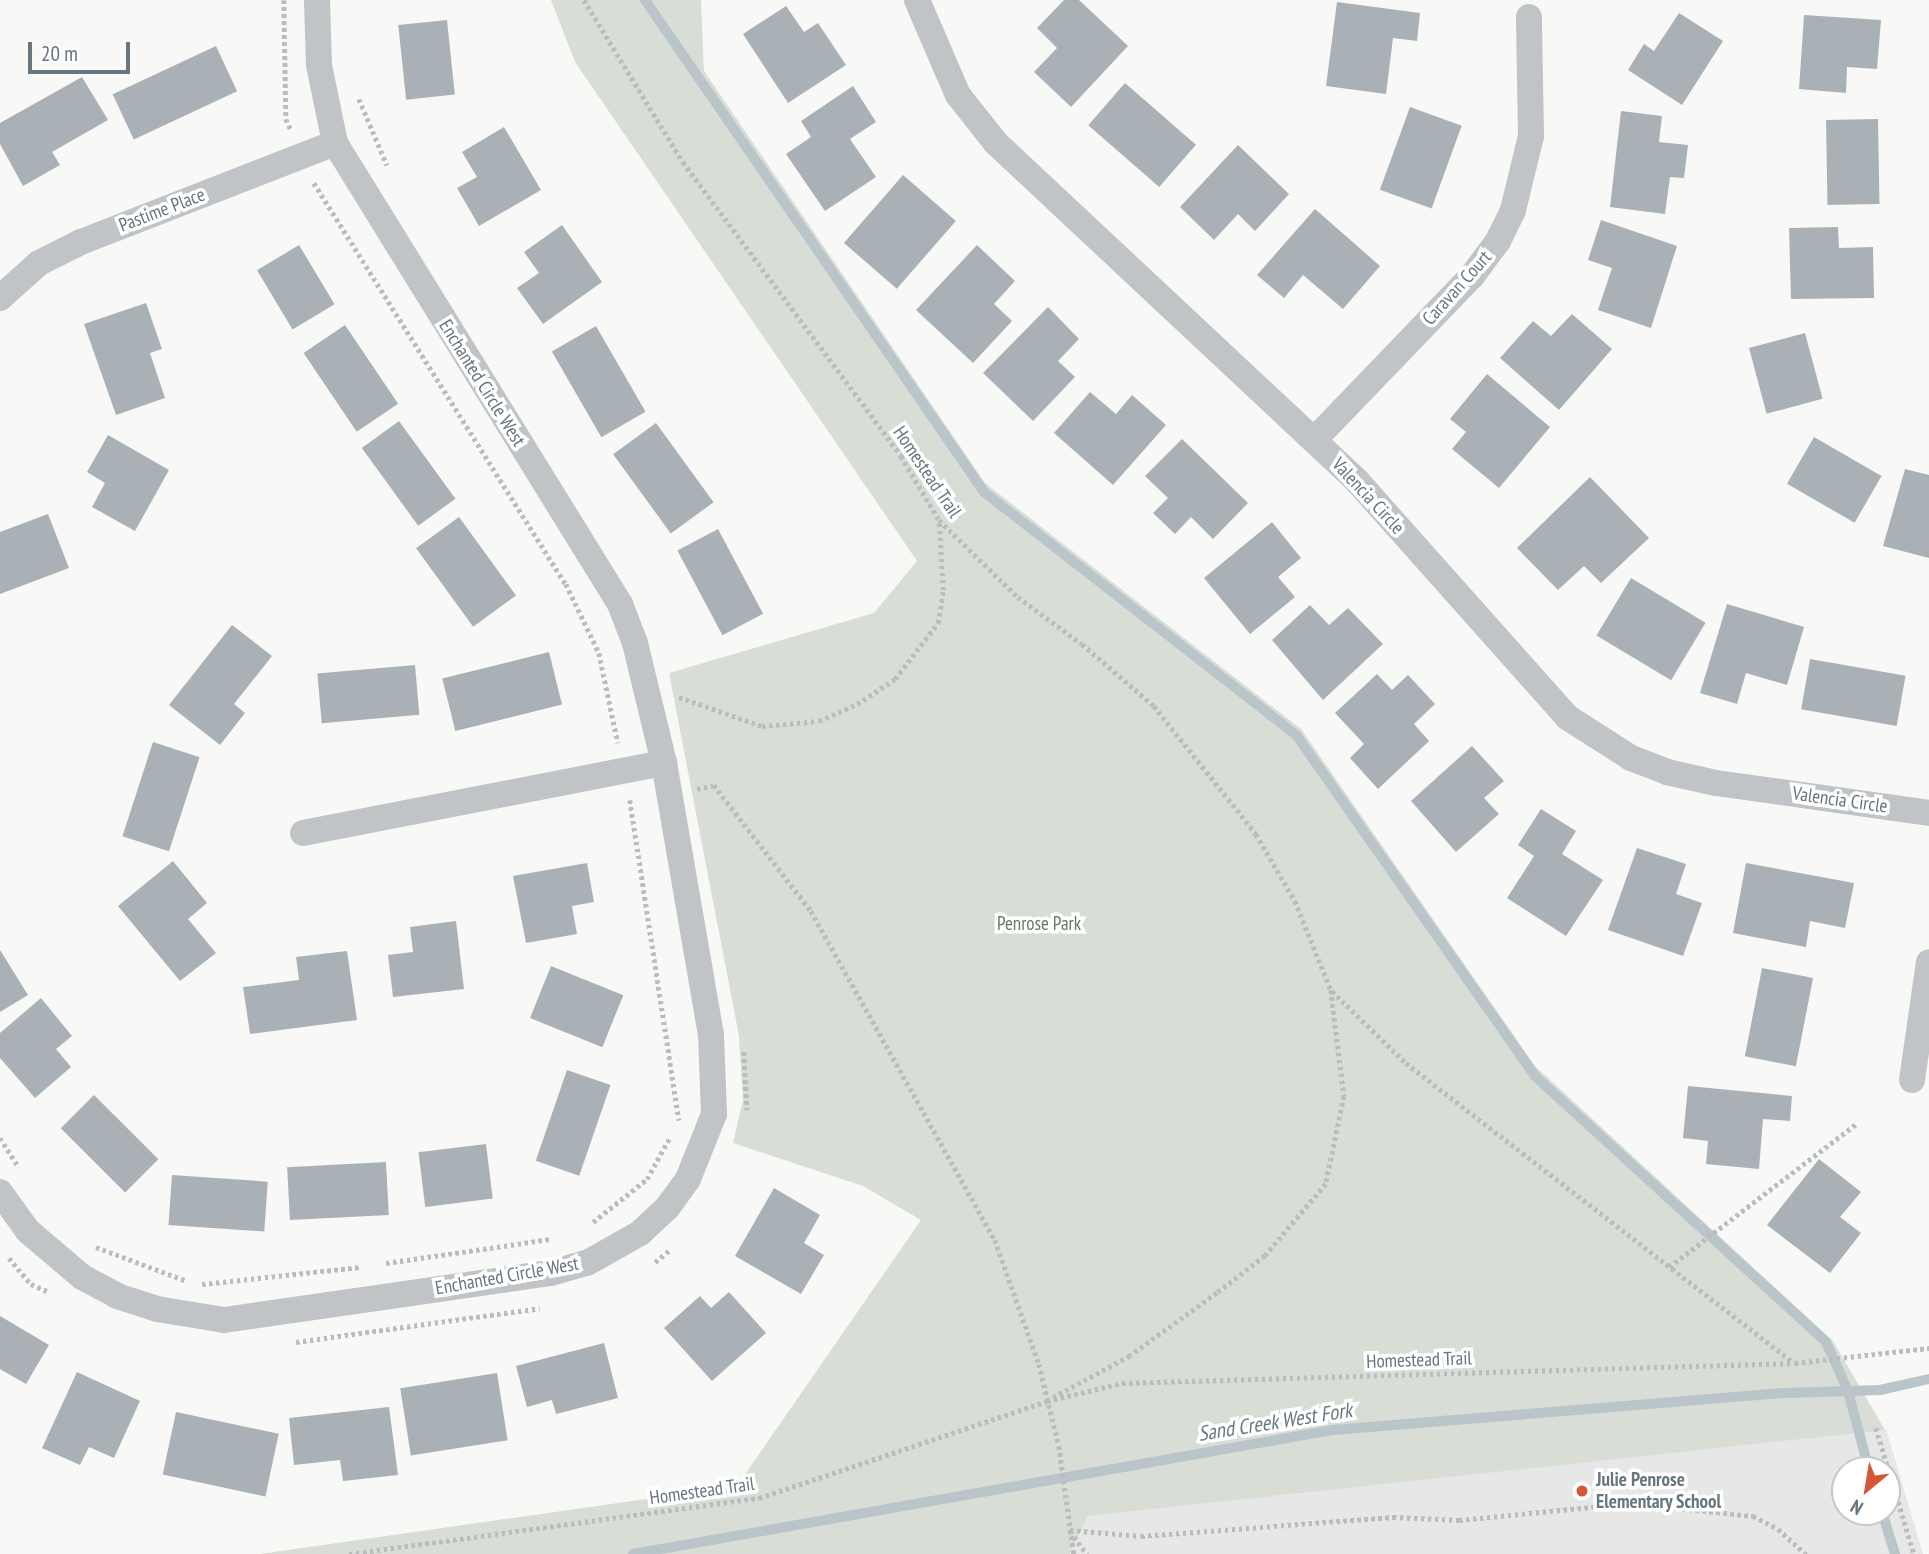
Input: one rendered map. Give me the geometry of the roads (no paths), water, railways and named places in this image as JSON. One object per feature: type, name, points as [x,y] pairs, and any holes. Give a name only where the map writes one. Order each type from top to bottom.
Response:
[{"type":"street","name":"Enchanted Circle West","points":[[0,1192],[28,1231],[82,1277],[117,1296],[190,1317],[224,1320],[551,1273],[615,1251],[658,1216],[688,1180],[714,1114],[711,1034],[664,763],[635,643],[620,604],[335,143],[319,65],[317,0]]},
{"type":"street","name":"Valencia Circle","points":[[917,0],[958,96],[996,143],[1314,440],[1382,509],[1537,689],[1599,740],[1667,772],[1716,783],[1929,813]]},
{"type":"street","name":"Caravan Court","points":[[1314,440],[1472,276],[1498,241],[1513,210],[1531,136],[1529,17]]},
{"type":"street","name":"Pastime Place","points":[[0,298],[39,263],[81,242],[335,143]]},
{"type":"street","points":[[303,834],[664,763]]},
{"type":"street","points":[[1912,1080],[1929,962]]},
{"type":"waterway","points":[[645,0],[984,492],[1297,736],[1536,1077],[1826,1342],[1848,1391],[1865,1456]]},
{"type":"waterway","name":"Sand Creek West Fork","points":[[633,1554],[1333,1430],[1786,1393],[1880,1390],[1929,1379]]},
{"type":"waterway","points":[[1886,1526],[1895,1554]]},
{"type":"place","name":"Julie Penrose Elementary School","points":[[1582,1491]]},
{"type":"park label","name":"Penrose Park","points":[[1039,924]]}]
